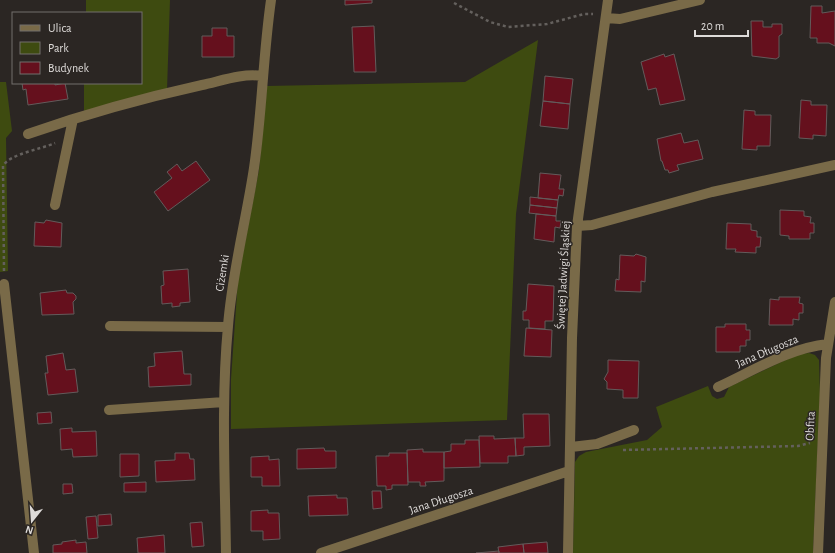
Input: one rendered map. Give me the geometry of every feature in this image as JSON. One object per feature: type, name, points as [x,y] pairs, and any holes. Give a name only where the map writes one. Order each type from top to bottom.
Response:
[{"type":"street","name":"Ciżemki","points":[[226,553],[224,402],[228,327],[233,280],[254,169],[262,76],[271,0]]},
{"type":"street","name":"Świętej Jadwigi Śląskiej","points":[[568,553],[572,338],[577,226],[608,0]]},
{"type":"street","points":[[606,18],[620,19],[700,0]]},
{"type":"street","points":[[28,134],[73,119],[167,93],[244,76],[262,76]]},
{"type":"street","points":[[55,205],[73,119]]},
{"type":"street","points":[[577,226],[592,225],[712,192],[835,165]]},
{"type":"street","points":[[4,284],[34,553]]},
{"type":"street","name":"Obfita","points":[[818,553],[822,441],[830,358],[828,344],[835,302]]},
{"type":"street","points":[[110,326],[228,327]]},
{"type":"street","name":"Jana Długosza","points":[[718,387],[797,351],[812,346],[828,344]]},
{"type":"street","points":[[108,410],[224,402]]},
{"type":"street","points":[[571,447],[597,444],[634,430]]},
{"type":"street","name":"Jana Długosza","points":[[321,553],[569,471]]},
{"type":"path","points":[[454,3],[490,22],[508,27],[547,24],[584,14],[594,14],[606,18]]},
{"type":"path","points":[[4,284],[3,166],[5,162],[17,156],[45,148],[69,136]]},
{"type":"path","points":[[597,444],[616,450],[798,446],[822,441]]},
{"type":"green space","points":[[86,0],[170,0],[167,90],[84,111],[84,84],[142,84],[142,12],[86,12]]},
{"type":"green space","points":[[538,40],[516,214],[507,420],[231,429],[231,379],[238,279],[259,170],[267,86],[465,82]]},
{"type":"green space","points":[[0,82],[6,82],[12,131],[6,138],[8,271],[0,272]]},
{"type":"green space","points":[[809,353],[815,355],[819,360],[820,396],[813,553],[573,553],[575,462],[579,456],[586,452],[647,440],[662,427],[656,407],[708,386],[712,396],[717,399],[724,397],[729,387],[798,354]]},
{"type":"building","points":[[345,0],[372,0],[372,3],[345,5]]},
{"type":"building","points":[[811,6],[822,6],[822,13],[835,11],[835,46],[829,43],[817,43],[817,38],[810,38]]},
{"type":"building","points":[[751,21],[763,21],[763,27],[772,27],[772,24],[782,24],[782,34],[779,36],[779,57],[776,59],[752,56]]},
{"type":"building","points":[[374,26],[376,72],[354,72],[352,27]]},
{"type":"building","points":[[212,28],[227,28],[227,36],[234,36],[234,57],[202,57],[202,36],[212,36]]},
{"type":"building","points":[[664,54],[665,57],[674,54],[685,100],[660,105],[656,88],[648,90],[641,62]]},
{"type":"building","points":[[545,76],[573,79],[570,104],[543,101]]},
{"type":"building","points":[[22,84],[65,84],[68,99],[28,105],[26,89],[23,90]]},
{"type":"building","points":[[801,100],[811,101],[811,105],[827,105],[826,136],[813,135],[813,139],[799,138]]},
{"type":"building","points":[[543,101],[570,104],[568,129],[540,126]]},
{"type":"building","points":[[744,110],[755,111],[755,115],[771,115],[770,146],[757,146],[757,150],[742,149]]},
{"type":"building","points":[[681,133],[684,143],[698,140],[703,159],[677,165],[679,170],[669,173],[668,170],[665,170],[661,161],[657,139]]},
{"type":"building","points":[[196,161],[210,180],[168,211],[154,192],[172,178],[167,172],[177,164],[182,171]]},
{"type":"building","points":[[540,173],[561,175],[559,189],[564,189],[563,196],[559,195],[558,200],[538,198]]},
{"type":"building","points":[[530,197],[558,200],[557,208],[530,205]]},
{"type":"building","points":[[530,205],[557,208],[556,216],[529,213]]},
{"type":"building","points":[[780,210],[804,211],[804,216],[811,217],[810,223],[814,223],[814,233],[810,233],[810,239],[789,239],[789,236],[780,235]]},
{"type":"building","points":[[536,214],[556,216],[556,221],[561,221],[560,228],[555,227],[554,242],[534,239]]},
{"type":"building","points":[[46,220],[62,223],[61,247],[34,246],[35,222],[44,223]]},
{"type":"building","points":[[727,223],[751,224],[751,230],[757,231],[757,237],[761,237],[760,247],[756,247],[756,253],[735,252],[736,249],[726,249]]},
{"type":"building","points":[[636,254],[646,257],[645,282],[641,281],[641,292],[615,291],[616,279],[619,280],[620,255],[634,256]]},
{"type":"building","points":[[188,269],[190,302],[180,303],[180,306],[172,307],[172,303],[162,304],[161,286],[164,285],[163,271]]},
{"type":"building","points":[[528,284],[554,286],[553,321],[545,321],[545,329],[529,328],[529,320],[523,320],[523,311],[526,311]]},
{"type":"building","points":[[66,290],[67,293],[73,293],[76,296],[76,299],[73,302],[74,314],[42,315],[40,293]]},
{"type":"building","points":[[779,297],[800,297],[799,303],[803,304],[803,313],[799,313],[799,320],[793,319],[793,325],[769,325],[770,299],[779,300]]},
{"type":"building","points":[[725,324],[746,324],[746,330],[750,330],[750,340],[746,340],[746,346],[740,346],[740,352],[716,352],[716,327],[725,327]]},
{"type":"building","points":[[526,328],[552,330],[551,357],[524,356]]},
{"type":"building","points":[[182,351],[184,374],[191,374],[191,385],[149,387],[148,367],[155,366],[154,353]]},
{"type":"building","points":[[63,353],[66,370],[75,369],[78,392],[48,395],[45,373],[48,373],[46,356]]},
{"type":"building","points":[[608,360],[639,361],[638,398],[623,398],[623,390],[607,389],[607,382],[604,379],[608,372]]},
{"type":"building","points":[[51,412],[52,423],[38,424],[37,413]]},
{"type":"building","points":[[523,414],[549,414],[550,446],[524,447],[524,455],[516,456],[515,438],[524,438]]},
{"type":"building","points":[[72,428],[72,432],[96,431],[97,456],[73,457],[72,449],[61,450],[60,429]]},
{"type":"building","points":[[479,436],[494,436],[494,439],[515,438],[516,456],[508,456],[508,463],[480,463]]},
{"type":"building","points":[[465,440],[479,440],[480,467],[444,468],[444,452],[451,451],[451,444],[465,444]]},
{"type":"building","points":[[324,448],[325,451],[336,451],[336,468],[297,469],[297,449]]},
{"type":"building","points":[[423,449],[423,452],[444,452],[444,481],[425,482],[426,486],[420,486],[420,482],[408,482],[407,450]]},
{"type":"building","points":[[175,453],[189,453],[190,459],[194,459],[195,480],[156,482],[155,461],[175,460]]},
{"type":"building","points":[[389,453],[407,453],[408,485],[392,485],[392,489],[386,490],[386,486],[377,486],[376,456],[389,456]]},
{"type":"building","points":[[120,454],[139,454],[139,476],[120,477]]},
{"type":"building","points":[[269,456],[269,460],[279,459],[280,486],[262,486],[262,477],[251,477],[251,457]]},
{"type":"building","points":[[146,482],[146,492],[124,492],[124,483]]},
{"type":"building","points":[[63,484],[72,484],[73,493],[63,494]]},
{"type":"building","points":[[372,491],[381,491],[382,508],[373,509]]},
{"type":"building","points":[[337,495],[337,498],[347,498],[348,515],[309,516],[308,496]]},
{"type":"building","points":[[268,510],[268,513],[279,513],[280,539],[263,540],[263,531],[251,531],[251,511]]},
{"type":"building","points":[[111,514],[112,525],[98,526],[98,515]]},
{"type":"building","points":[[96,516],[98,538],[88,539],[86,517]]},
{"type":"building","points":[[202,522],[204,546],[192,547],[190,523]]},
{"type":"building","points":[[164,535],[165,553],[138,553],[137,538]]},
{"type":"building","points":[[76,540],[76,543],[86,542],[87,553],[53,553],[53,545]]},
{"type":"building","points":[[547,542],[548,553],[524,553],[523,544]]},
{"type":"building","points":[[523,544],[524,553],[499,553],[498,547]]},
{"type":"building","points":[[499,551],[499,553],[476,553]]}]
